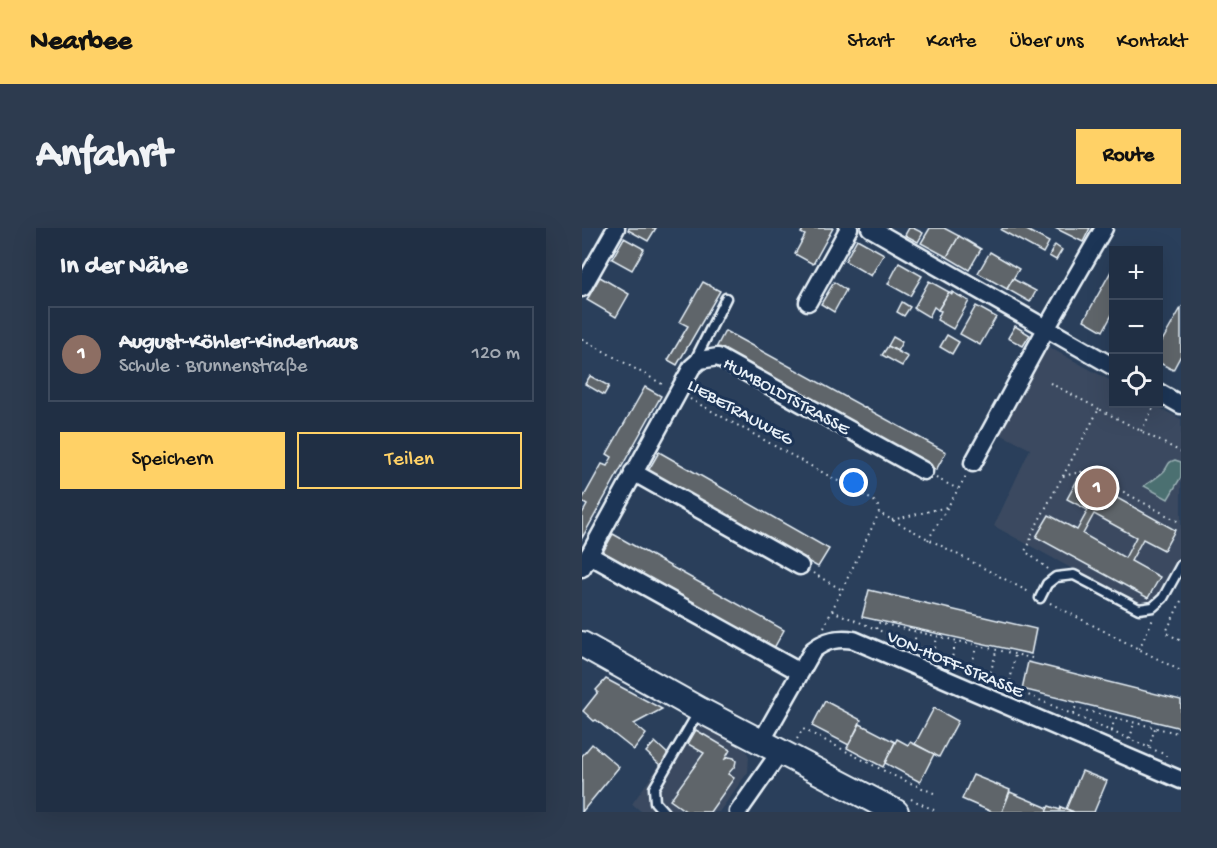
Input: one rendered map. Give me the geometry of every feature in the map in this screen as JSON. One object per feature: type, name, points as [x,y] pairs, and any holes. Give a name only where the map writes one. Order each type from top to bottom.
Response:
[{"type":"main road","points":[[582,644],[700,710],[779,745],[896,812]]},
{"type":"street","points":[[582,288],[615,228]]},
{"type":"street","points":[[808,302],[849,228]]},
{"type":"street","points":[[870,228],[1109,365]]},
{"type":"street","points":[[973,463],[1046,328],[1104,228]]},
{"type":"street","name":"HUMBOLDTSTRASSE","points":[[692,368],[700,360],[718,357],[924,471]]},
{"type":"street","points":[[692,368],[633,472],[586,562],[800,672]]},
{"type":"street","points":[[1163,395],[1181,405]]},
{"type":"street","points":[[633,472],[800,566]]},
{"type":"street","name":"VON-HOFF-STRASSE","points":[[813,650],[831,639],[854,640],[1173,777]]},
{"type":"street","points":[[738,812],[779,745],[800,672],[813,650]]},
{"type":"lane","points":[[692,368],[726,298]]},
{"type":"lane","points":[[1040,598],[1047,584],[1058,577],[1074,575],[1139,609],[1152,607],[1163,598],[1178,579],[1181,565]]},
{"type":"lane","points":[[664,812],[655,802],[654,788],[700,710]]},
{"type":"path","name":"LIEBETRAUWEG","points":[[582,339],[874,501],[879,513],[842,591]]},
{"type":"path","points":[[1050,384],[1181,452]]},
{"type":"path","points":[[1141,431],[1153,408]]},
{"type":"path","points":[[1058,577],[1025,551],[1031,541],[1030,537],[1099,409]]},
{"type":"path","points":[[928,540],[973,463]]},
{"type":"path","points":[[924,471],[958,489]]},
{"type":"path","points":[[1063,476],[1085,471],[1181,523]]},
{"type":"path","points":[[892,520],[947,507]]},
{"type":"path","points":[[800,566],[842,591],[813,650]]},
{"type":"path","points":[[1181,601],[1167,630],[1169,636],[1179,640],[1181,636]]},
{"type":"path","points":[[832,611],[1166,754],[1173,777]]},
{"type":"path","points":[[1139,649],[1152,621]]},
{"type":"path","points":[[876,629],[879,623],[1032,658]]},
{"type":"path","points":[[914,645],[917,632]]},
{"type":"path","points":[[934,654],[937,637]]},
{"type":"path","points":[[951,662],[956,641]]},
{"type":"path","points":[[970,670],[976,646]]},
{"type":"path","points":[[989,678],[996,650]]},
{"type":"path","points":[[1009,687],[1015,655]]},
{"type":"path","points":[[1073,714],[1075,708],[1181,734]]},
{"type":"path","points":[[1112,731],[1115,718]]},
{"type":"path","points":[[1130,739],[1134,723]]},
{"type":"path","points":[[1149,747],[1155,728]]},
{"type":"path","points":[[779,745],[803,729],[892,775],[936,794]]},
{"type":"shaded area","points":[[1045,345],[1109,380],[1109,408],[1160,408],[1181,419],[1181,552],[1158,596],[1142,604],[1128,599],[994,526],[1030,449],[998,433]]},
{"type":"shaded area","points":[[691,720],[747,752],[748,772],[719,812],[642,812],[632,804]]},
{"type":"green space","points":[[1175,460],[1181,462],[1181,477],[1168,499],[1144,486],[1161,474],[1170,462]]},
{"type":"building","points":[[629,228],[656,228],[648,241],[628,230]]},
{"type":"building","points":[[804,228],[833,228],[813,264],[795,254],[805,235],[801,233]]},
{"type":"building","points":[[909,228],[923,233],[918,242],[905,235]]},
{"type":"building","points":[[930,228],[944,228],[959,236],[947,257],[921,243]]},
{"type":"building","points":[[1003,228],[1023,228],[1049,242],[1043,253],[1001,230]]},
{"type":"building","points":[[1055,228],[1090,228],[1083,242]]},
{"type":"building","points":[[959,236],[981,249],[969,270],[947,257]]},
{"type":"building","points":[[624,238],[644,249],[632,270],[612,259]]},
{"type":"building","points":[[857,239],[884,254],[871,276],[845,261]]},
{"type":"building","points":[[1055,245],[1062,250],[1056,260],[1049,256]]},
{"type":"building","points":[[990,252],[1019,269],[1007,289],[978,273]]},
{"type":"building","points":[[899,263],[922,276],[910,296],[888,284]]},
{"type":"building","points":[[1109,275],[1109,320],[1103,331],[1084,320]]},
{"type":"building","points":[[600,277],[629,294],[616,317],[587,300]]},
{"type":"building","points":[[1013,279],[1036,291],[1030,302],[1007,289]]},
{"type":"building","points":[[929,281],[949,292],[938,310],[934,307],[929,317],[914,308]]},
{"type":"building","points":[[703,282],[720,291],[677,365],[668,360],[688,326],[680,322]]},
{"type":"building","points":[[834,282],[846,290],[834,312],[821,304]]},
{"type":"building","points":[[949,292],[969,301],[953,329],[937,320],[941,311],[938,310]]},
{"type":"building","points":[[902,302],[910,307],[904,316],[897,312]]},
{"type":"building","points":[[976,306],[996,317],[980,345],[960,334]]},
{"type":"building","points":[[1181,308],[1181,355],[1173,370],[1163,365],[1163,339]]},
{"type":"building","points":[[1015,326],[1030,335],[1023,346],[1008,338]]},
{"type":"building","points":[[725,331],[946,452],[936,470],[715,350]]},
{"type":"building","points":[[947,335],[959,342],[952,354],[940,347]]},
{"type":"building","points":[[893,337],[902,342],[897,351],[888,346]]},
{"type":"building","points":[[888,346],[908,357],[902,366],[882,355]]},
{"type":"building","points":[[590,376],[609,386],[604,395],[585,384]]},
{"type":"building","points":[[645,387],[661,396],[582,538],[582,514],[587,505],[582,500],[602,464],[607,466],[612,457],[607,454]]},
{"type":"building","points":[[659,452],[829,549],[818,567],[648,471]]},
{"type":"building","points":[[1079,477],[1175,530],[1164,550],[1143,539],[1131,561],[1160,577],[1148,598],[1036,537],[1049,515],[1077,530],[1088,510],[1067,499]],"holes":[[[1094,514],[1136,537],[1125,558],[1083,534]]]},
{"type":"building","points":[[613,534],[784,630],[774,648],[603,552]]},
{"type":"building","points":[[869,590],[1036,629],[1031,654],[862,617]]},
{"type":"building","points":[[1028,662],[1181,700],[1181,728],[1022,689]]},
{"type":"building","points":[[606,679],[662,709],[634,724],[646,734],[634,750],[583,711]]},
{"type":"building","points":[[825,701],[861,720],[849,745],[812,726]]},
{"type":"building","points":[[934,708],[958,721],[939,757],[915,744]]},
{"type":"building","points":[[860,724],[895,742],[883,767],[847,748]]},
{"type":"building","points":[[696,730],[730,750],[725,759],[729,757],[736,761],[728,774],[734,778],[710,812],[687,812],[670,800],[704,753],[688,744]]},
{"type":"building","points":[[897,739],[908,745],[910,742],[934,754],[920,782],[885,763]]},
{"type":"building","points":[[655,742],[670,756],[661,766],[646,752]]},
{"type":"building","points":[[592,744],[619,767],[582,812],[582,756]]},
{"type":"building","points":[[1082,771],[1107,781],[1094,812],[1074,812],[1066,809]]},
{"type":"building","points":[[973,775],[1010,790],[1002,812],[992,812],[962,799]]},
{"type":"building","points":[[1010,792],[1048,808],[1046,812],[1002,812]]},
{"type":"building","points":[[1049,806],[1060,810],[1061,807],[1074,812],[1046,812]]},
{"type":"place","name":"August-Köhler-Kinderhaus","points":[[1097,488]]}]
